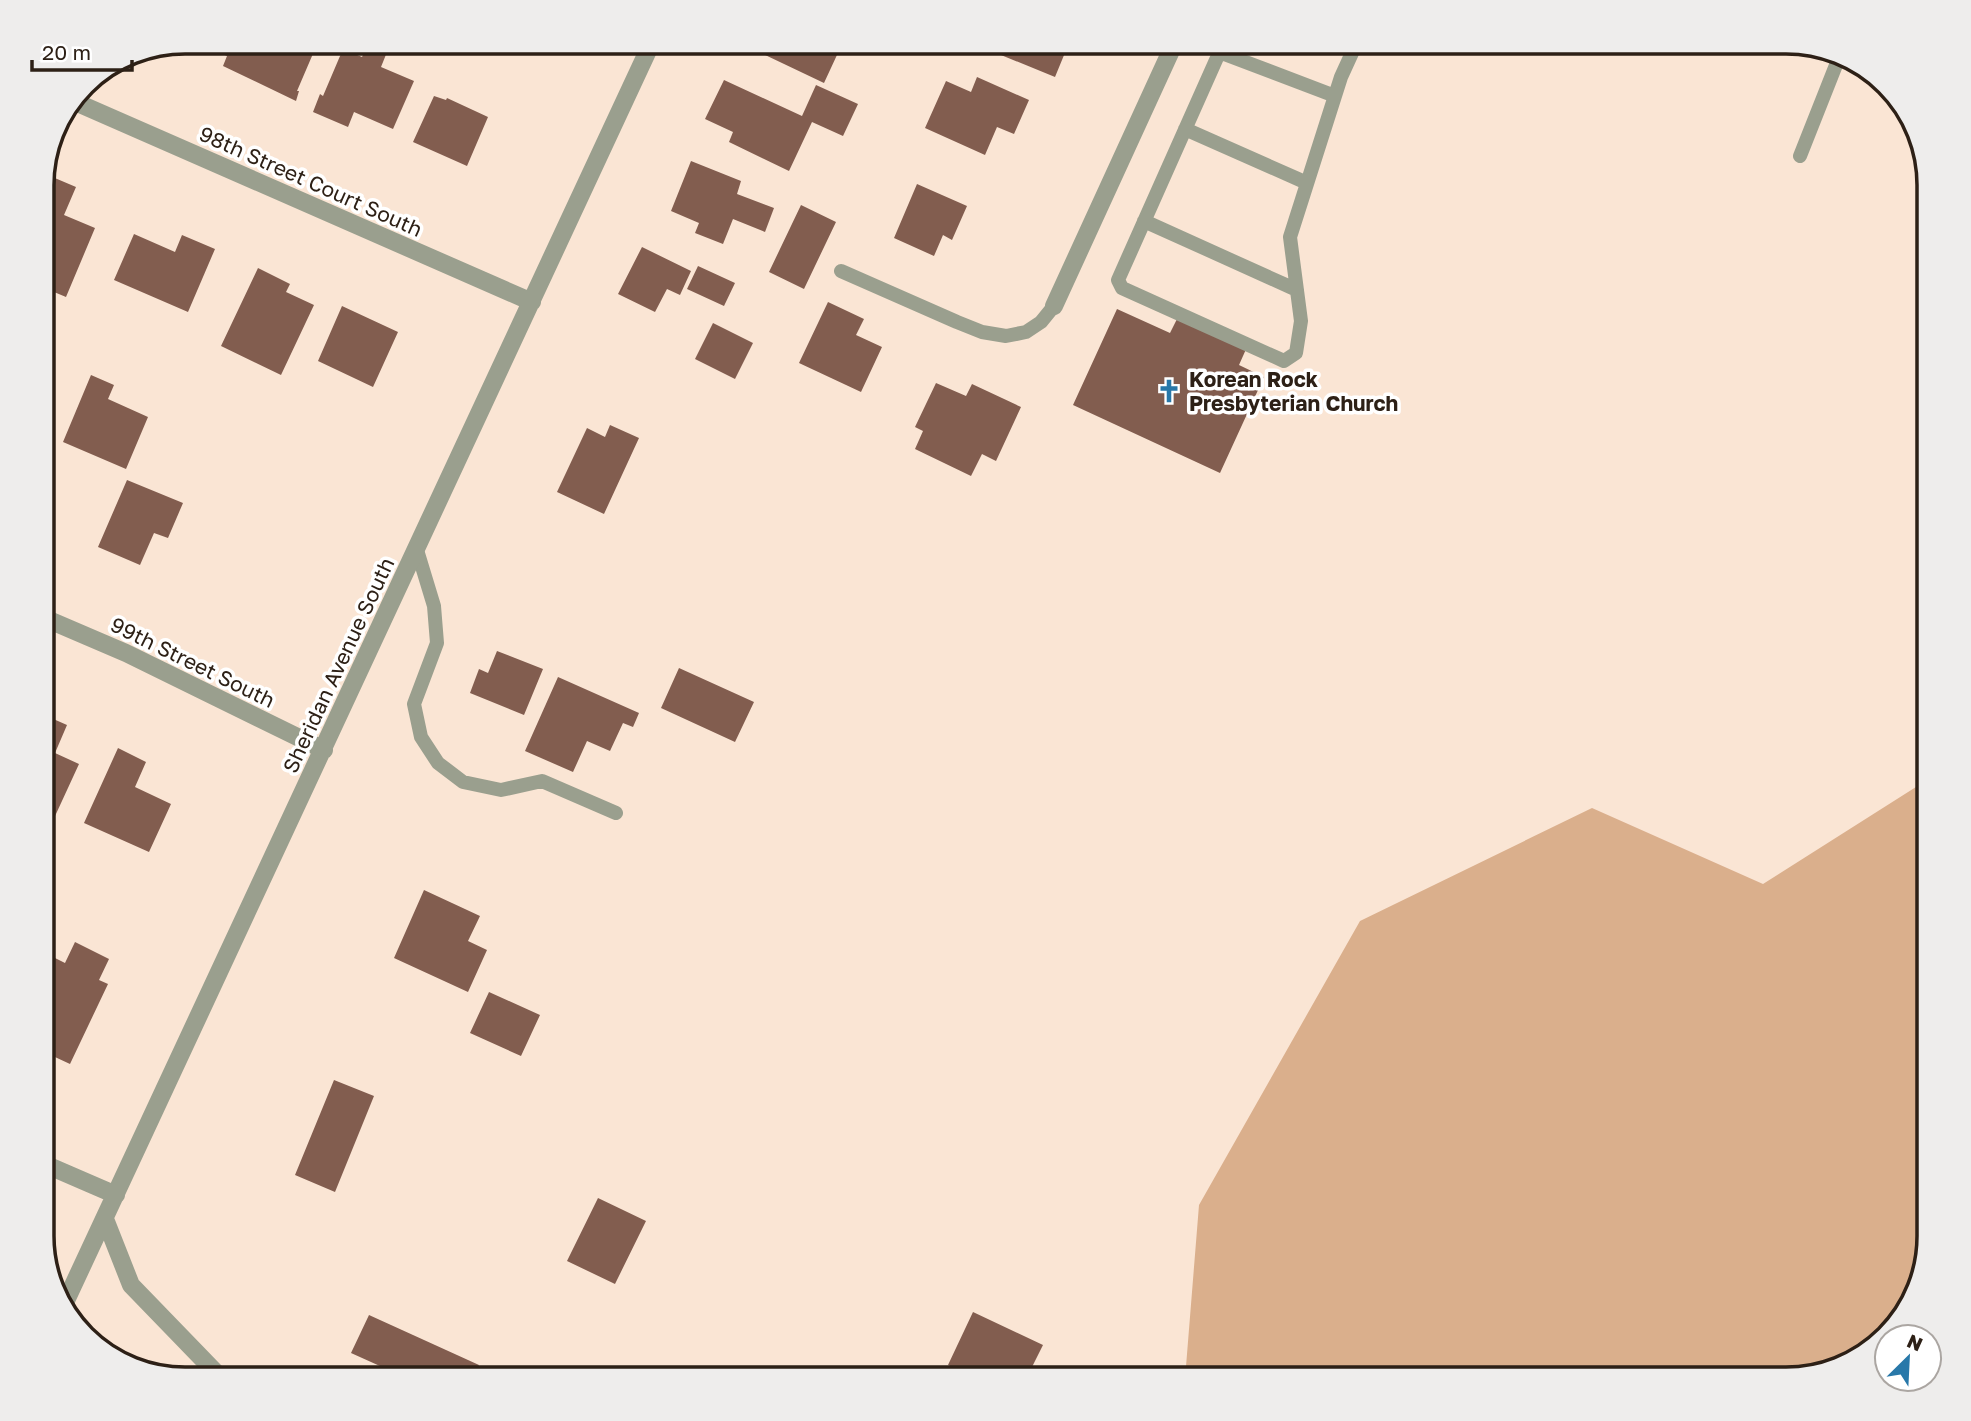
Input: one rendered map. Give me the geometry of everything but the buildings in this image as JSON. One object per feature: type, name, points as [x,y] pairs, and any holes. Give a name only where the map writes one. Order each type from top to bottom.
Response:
[{"type":"street","points":[[1054,306],[1169,54]]},
{"type":"street","name":"Sheridan Avenue South","points":[[69,1295],[646,55]]},
{"type":"street","name":"98th Street Court South","points":[[82,105],[531,302]]},
{"type":"street","name":"99th Street South","points":[[55,623],[125,653],[324,750]]},
{"type":"street","points":[[55,1169],[116,1195]]},
{"type":"street","points":[[105,1219],[131,1285],[210,1367]]},
{"type":"lane","points":[[1219,54],[1118,280],[1122,288],[1284,361],[1296,353],[1301,321],[1290,237],[1341,77],[1351,54]]},
{"type":"lane","points":[[1239,54],[1335,96]]},
{"type":"lane","points":[[1800,156],[1836,65]]},
{"type":"lane","points":[[1185,130],[1307,183]]},
{"type":"lane","points":[[1144,221],[1297,290]]},
{"type":"lane","points":[[841,271],[982,332],[1006,336],[1026,332],[1041,322],[1054,306]]},
{"type":"lane","points":[[416,550],[434,606],[437,643],[414,704],[421,737],[438,763],[463,782],[501,790],[542,780],[615,813]]},
{"type":"shaded area","points":[[1917,786],[1917,1236],[1910,1278],[1890,1315],[1883,1323],[1873,1323],[1873,1333],[1851,1349],[1836,1357],[1803,1366],[1186,1367],[1199,1205],[1360,921],[1592,808],[1763,884]]},
{"type":"place","name":"Korean Rock Presbyterian Church","points":[[1169,391]]}]
